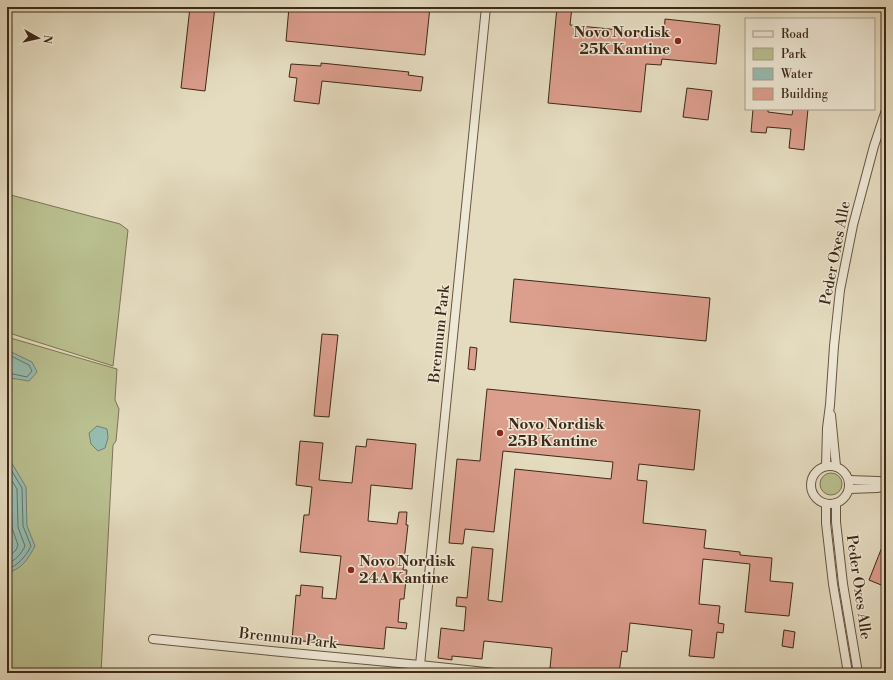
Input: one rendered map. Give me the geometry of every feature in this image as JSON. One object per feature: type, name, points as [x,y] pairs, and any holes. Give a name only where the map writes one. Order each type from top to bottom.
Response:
[{"type":"street","name":"Brennum Park","points":[[420,665],[486,7]]},
{"type":"street","name":"Peder Oxes Alle","points":[[826,466],[827,428],[840,290],[853,225],[874,146],[886,110]]},
{"type":"street","name":"Peder Oxes Alle","points":[[830,405],[836,466]]},
{"type":"street","points":[[826,466],[836,466],[846,474],[849,480],[849,489],[846,496],[842,500],[836,503],[826,504],[821,502],[813,494],[811,488],[812,477],[820,468],[826,466]]},
{"type":"street","points":[[849,480],[886,482]]},
{"type":"street","points":[[849,489],[877,488],[886,486]]},
{"type":"street","name":"Peder Oxes Alle","points":[[836,503],[836,522],[842,584],[858,673]]},
{"type":"street","name":"Peder Oxes Alle","points":[[826,504],[826,523],[832,584],[848,673]]},
{"type":"street","name":"Brennum Park","points":[[153,639],[420,665],[439,670],[495,673]]},
{"type":"green space","points":[[7,194],[120,224],[128,230],[113,366],[7,333]]},
{"type":"green space","points":[[7,337],[117,369],[115,400],[119,409],[116,441],[113,445],[101,673],[7,673]]},
{"type":"green space","points":[[831,473],[839,476],[842,484],[839,492],[831,495],[823,492],[820,484],[823,476]]},
{"type":"water","points":[[7,350],[32,362],[37,372],[29,381],[10,378],[7,375]]},
{"type":"water","points":[[97,426],[107,429],[108,438],[105,448],[98,451],[91,444],[89,433]]},
{"type":"water","points":[[7,455],[26,487],[27,526],[35,546],[21,566],[7,573]]},
{"type":"building","points":[[190,7],[215,7],[205,91],[181,88]]},
{"type":"building","points":[[289,7],[430,7],[425,55],[286,41]]},
{"type":"building","points":[[557,7],[572,7],[570,25],[649,33],[648,37],[664,38],[665,19],[720,25],[716,64],[662,59],[661,65],[646,64],[641,112],[548,103]]},
{"type":"building","points":[[321,63],[409,72],[408,75],[423,77],[421,91],[322,81],[319,104],[294,101],[297,78],[289,77],[291,64],[321,66]]},
{"type":"building","points":[[687,88],[712,91],[708,120],[683,117]]},
{"type":"building","points":[[753,110],[768,110],[768,112],[792,115],[793,110],[808,110],[804,150],[789,148],[791,129],[767,127],[766,133],[751,132]]},
{"type":"building","points":[[514,279],[710,298],[706,341],[510,322]]},
{"type":"building","points":[[322,334],[338,335],[329,417],[314,416]]},
{"type":"building","points":[[470,347],[477,348],[475,370],[468,369]]},
{"type":"building","points":[[487,389],[700,410],[694,470],[639,464],[637,480],[647,481],[643,523],[706,530],[704,548],[740,552],[740,555],[772,558],[770,581],[793,583],[789,616],[745,612],[750,564],[703,559],[699,604],[720,606],[718,623],[724,624],[723,633],[717,632],[714,658],[689,656],[692,630],[630,623],[627,652],[622,651],[619,673],[596,673],[550,668],[552,648],[484,641],[482,659],[452,656],[452,660],[438,658],[441,628],[464,631],[466,607],[456,606],[457,597],[467,598],[472,547],[493,549],[488,600],[502,602],[515,469],[611,479],[613,462],[503,451],[494,532],[465,529],[463,544],[449,543],[457,459],[480,461]]},
{"type":"building","points":[[367,439],[416,444],[412,489],[371,485],[368,521],[397,524],[399,512],[407,512],[406,525],[408,525],[403,570],[407,570],[404,599],[400,599],[398,622],[407,623],[406,629],[386,627],[384,649],[292,640],[296,595],[300,596],[301,585],[323,587],[322,598],[336,599],[341,556],[300,552],[304,515],[309,515],[312,487],[296,485],[300,441],[323,443],[319,480],[352,483],[356,446],[366,447]]},
{"type":"building","points":[[886,537],[886,587],[869,580]]},
{"type":"building","points":[[784,630],[795,632],[793,648],[782,646]]},
{"type":"place","name":"Novo Nordisk 25K Kantine","points":[[678,41]]},
{"type":"place","name":"Novo Nordisk 25B Kantine","points":[[500,433]]},
{"type":"place","name":"Novo Nordisk 24A Kantine","points":[[351,570]]}]
